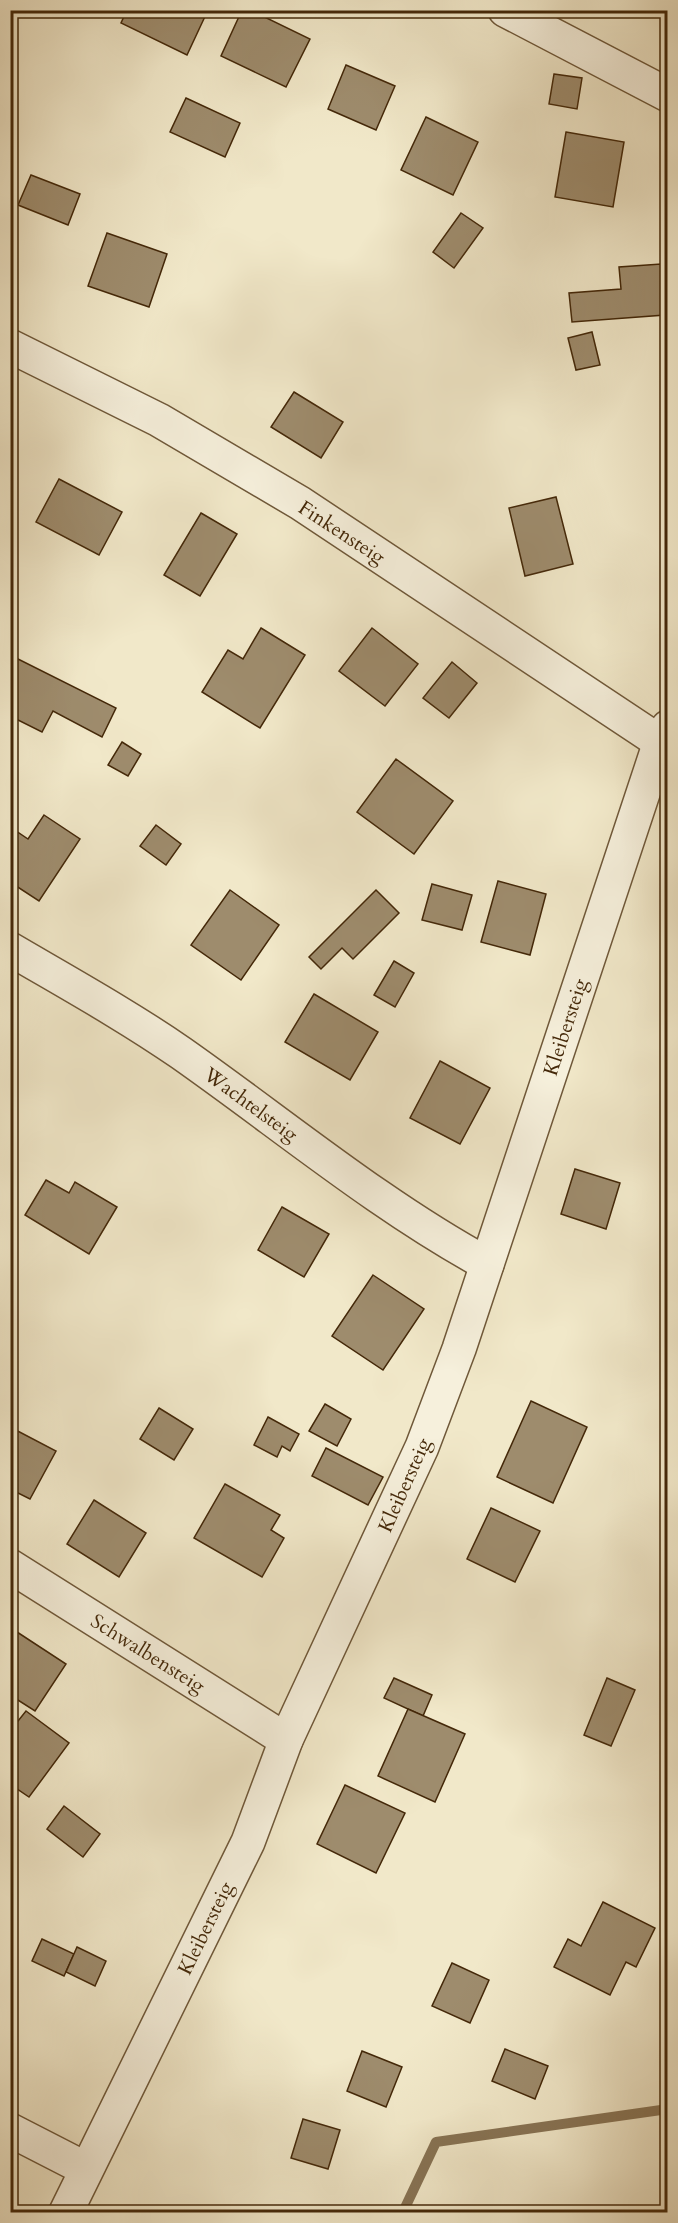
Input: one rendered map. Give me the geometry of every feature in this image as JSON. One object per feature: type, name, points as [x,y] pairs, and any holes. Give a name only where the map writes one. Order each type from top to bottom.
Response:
[{"type":"street","points":[[505,10],[668,95]]},
{"type":"street","name":"Finkensteig","points":[[10,346],[159,420],[300,503],[664,734]]},
{"type":"street","name":"Kleibersteig","points":[[66,2212],[248,1842],[286,1740],[422,1447],[487,1264],[664,734]]},
{"type":"street","name":"Wachtelsteig","points":[[10,950],[119,1013],[178,1052],[438,1238],[487,1264]]},
{"type":"street","name":"Schwalbensteig","points":[[10,1566],[286,1740]]},
{"type":"street","points":[[10,2130],[86,2169]]},
{"type":"building","points":[[127,10],[208,10],[187,55],[121,23]]},
{"type":"building","points":[[242,10],[250,10],[310,39],[286,87],[221,56]]},
{"type":"building","points":[[648,10],[668,10],[668,22]]},
{"type":"building","points":[[346,65],[395,86],[376,130],[328,109]]},
{"type":"building","points":[[554,74],[582,78],[577,109],[549,104]]},
{"type":"building","points":[[186,98],[240,123],[225,157],[170,132]]},
{"type":"building","points":[[426,117],[478,142],[453,195],[401,170]]},
{"type":"building","points":[[566,132],[624,142],[613,207],[555,197]]},
{"type":"building","points":[[31,175],[80,194],[68,225],[18,205]]},
{"type":"building","points":[[461,213],[483,228],[454,268],[433,252]]},
{"type":"building","points":[[107,233],[167,254],[149,307],[88,286]]},
{"type":"building","points":[[661,264],[665,315],[572,322],[569,293],[621,289],[619,267]]},
{"type":"building","points":[[592,332],[600,365],[576,370],[568,338]]},
{"type":"building","points":[[294,392],[343,422],[321,458],[271,427]]},
{"type":"building","points":[[59,479],[122,512],[99,555],[36,522]]},
{"type":"building","points":[[556,497],[573,564],[525,576],[509,508]]},
{"type":"building","points":[[201,513],[237,534],[200,596],[164,575]]},
{"type":"building","points":[[261,628],[305,655],[260,728],[202,692],[228,650],[243,659]]},
{"type":"building","points":[[372,628],[418,664],[385,706],[339,671]]},
{"type":"building","points":[[10,655],[116,708],[102,737],[53,711],[42,732],[10,716]]},
{"type":"building","points":[[452,662],[477,683],[449,718],[423,698]]},
{"type":"building","points":[[122,742],[141,754],[128,776],[108,765]]},
{"type":"building","points":[[396,759],[453,801],[414,854],[357,812]]},
{"type":"building","points":[[44,815],[80,839],[39,901],[10,882],[10,827],[28,839]]},
{"type":"building","points":[[156,825],[181,844],[166,865],[140,846]]},
{"type":"building","points":[[498,881],[546,894],[530,955],[481,942]]},
{"type":"building","points":[[432,884],[472,895],[462,930],[422,920]]},
{"type":"building","points":[[230,890],[279,925],[241,980],[191,945]]},
{"type":"building","points":[[376,890],[399,913],[353,959],[342,948],[321,969],[309,957]]},
{"type":"building","points":[[394,961],[414,973],[395,1007],[374,995]]},
{"type":"building","points":[[314,994],[378,1032],[350,1080],[285,1042]]},
{"type":"building","points":[[440,1061],[490,1088],[460,1144],[410,1118]]},
{"type":"building","points":[[575,1169],[620,1183],[606,1229],[561,1214]]},
{"type":"building","points":[[46,1180],[69,1193],[75,1182],[117,1207],[89,1254],[25,1215]]},
{"type":"building","points":[[282,1207],[329,1234],[304,1277],[258,1250]]},
{"type":"building","points":[[373,1275],[424,1309],[383,1370],[332,1336]]},
{"type":"building","points":[[531,1401],[587,1427],[553,1503],[497,1477]]},
{"type":"building","points":[[325,1404],[351,1419],[337,1446],[309,1431]]},
{"type":"building","points":[[159,1408],[193,1429],[174,1460],[140,1439]]},
{"type":"building","points":[[268,1417],[299,1434],[290,1451],[282,1446],[277,1457],[254,1445]]},
{"type":"building","points":[[10,1427],[56,1451],[30,1499],[10,1489]]},
{"type":"building","points":[[326,1448],[383,1477],[368,1505],[312,1476]]},
{"type":"building","points":[[225,1484],[280,1515],[271,1530],[284,1538],[262,1577],[194,1538]]},
{"type":"building","points":[[94,1500],[146,1533],[119,1577],[67,1544]]},
{"type":"building","points":[[491,1508],[540,1531],[515,1582],[467,1559]]},
{"type":"building","points":[[17,1632],[66,1664],[35,1711],[10,1695],[10,1642]]},
{"type":"building","points":[[394,1678],[432,1695],[423,1716],[384,1698]]},
{"type":"building","points":[[607,1678],[635,1690],[611,1746],[584,1735]]},
{"type":"building","points":[[408,1709],[465,1734],[435,1802],[378,1776]]},
{"type":"building","points":[[26,1711],[69,1743],[29,1797],[10,1784],[10,1731]]},
{"type":"building","points":[[345,1785],[405,1813],[376,1873],[317,1844]]},
{"type":"building","points":[[64,1806],[100,1834],[83,1857],[47,1829]]},
{"type":"building","points":[[603,1902],[655,1928],[636,1967],[626,1962],[610,1995],[554,1967],[568,1939],[581,1946]]},
{"type":"building","points":[[42,1939],[74,1954],[64,1976],[32,1961]]},
{"type":"building","points":[[77,1947],[106,1961],[95,1986],[66,1972]]},
{"type":"building","points":[[452,1963],[489,1980],[470,2023],[432,2006]]},
{"type":"building","points":[[505,2049],[548,2066],[535,2099],[492,2081]]},
{"type":"building","points":[[362,2051],[402,2067],[386,2107],[347,2091]]},
{"type":"building","points":[[303,2119],[340,2130],[328,2169],[291,2158]]},
{"type":"waterway","points":[[403,2212],[436,2142],[668,2109]]}]
